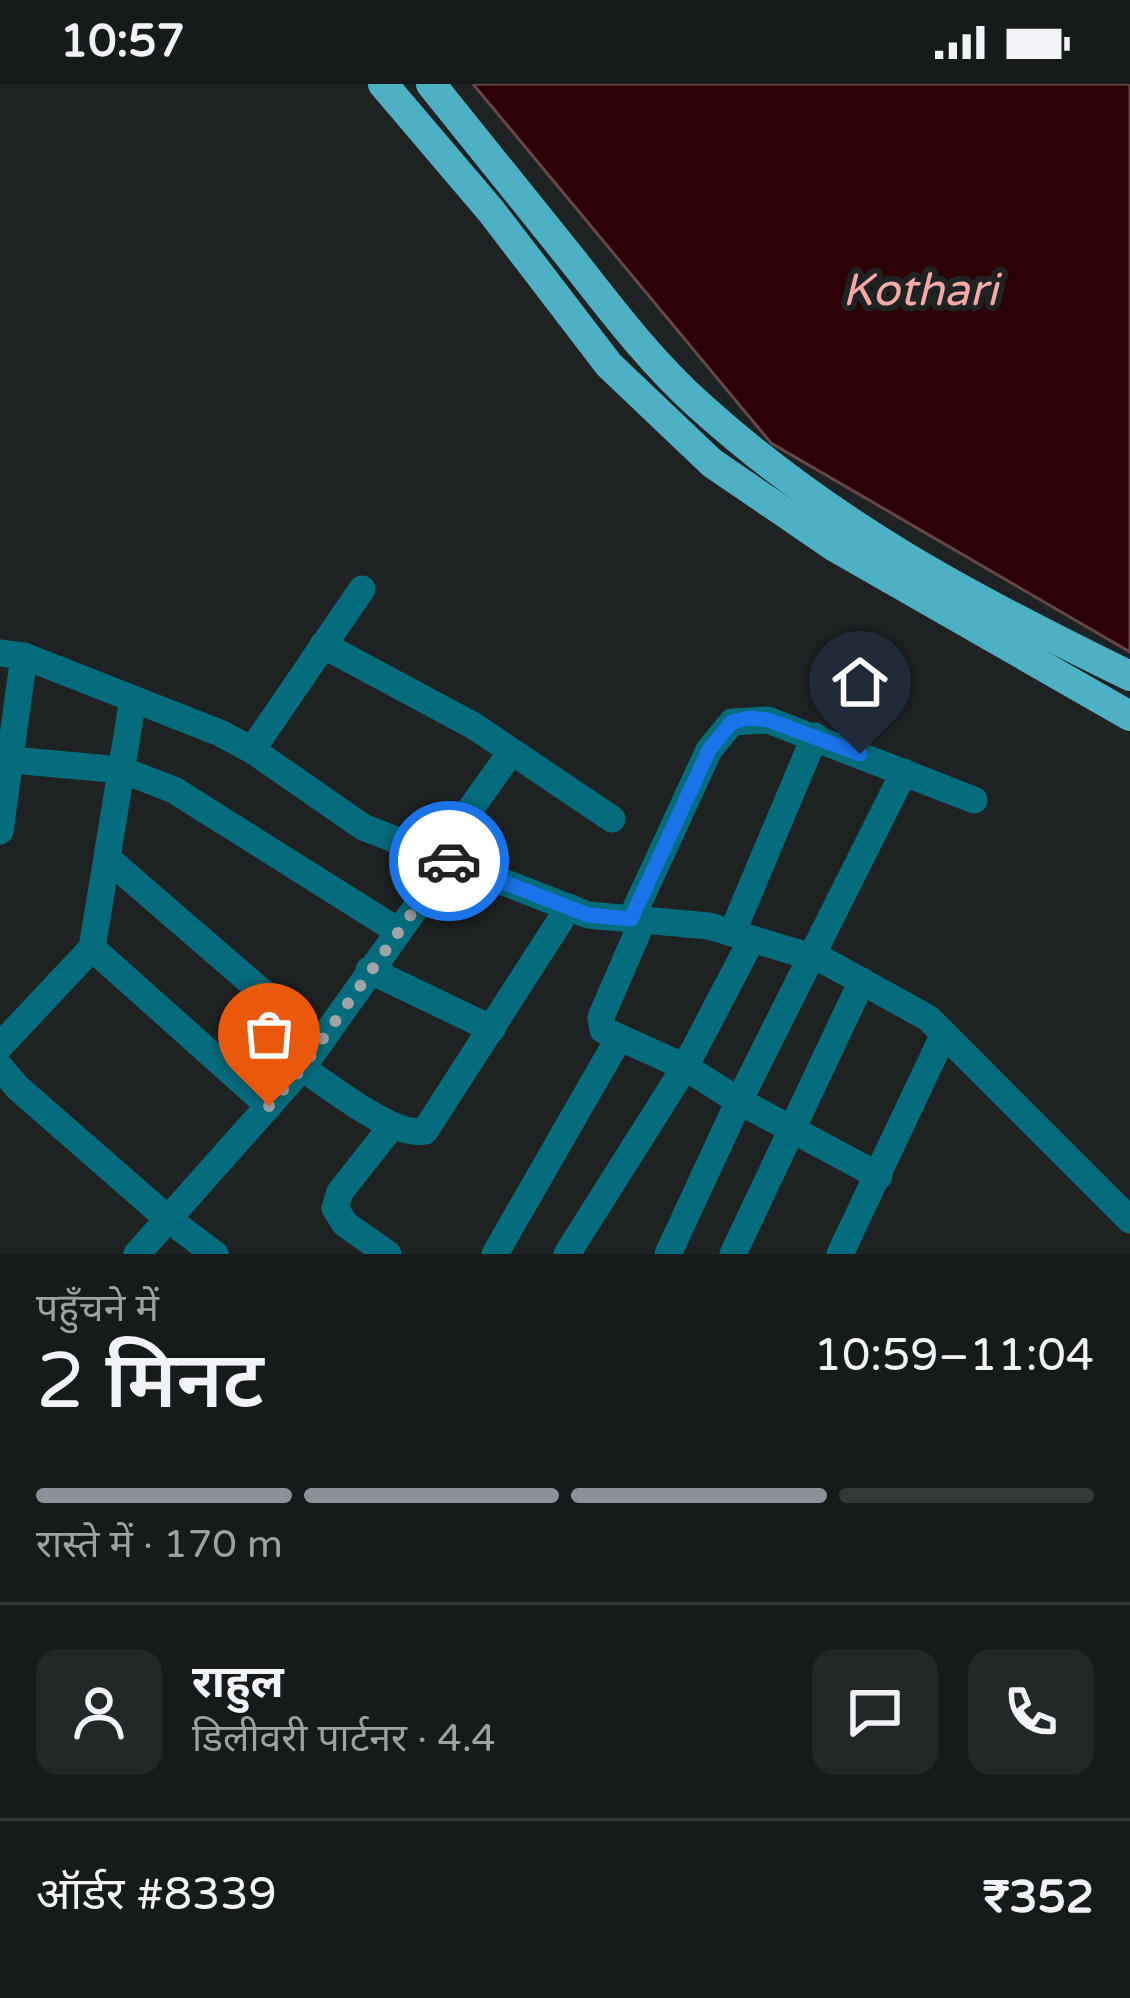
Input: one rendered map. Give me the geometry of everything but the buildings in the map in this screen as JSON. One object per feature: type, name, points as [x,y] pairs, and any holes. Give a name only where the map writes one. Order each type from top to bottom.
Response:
[{"type":"main road","points":[[382,84],[491,211],[609,364],[712,463],[983,620],[1130,716]]},
{"type":"main road","points":[[431,84],[639,344],[697,404],[784,476],[841,535]]},
{"type":"main road","points":[[983,620],[1130,676]]},
{"type":"street","points":[[252,750],[362,589]]},
{"type":"street","points":[[323,645],[435,703],[613,819]]},
{"type":"street","points":[[0,830],[12,655],[133,699],[252,750],[363,826],[569,908],[588,915],[709,926],[812,957],[862,981],[928,1018],[1130,1220]]},
{"type":"street","points":[[0,1046],[92,948],[133,699]]},
{"type":"street","points":[[879,1176],[685,1067],[604,1030],[601,1021],[637,919],[709,750],[732,722],[749,718],[815,736],[974,800]]},
{"type":"street","points":[[567,1254],[685,1067],[742,936],[815,736]]},
{"type":"street","points":[[137,1254],[302,1068],[398,931],[511,752]]},
{"type":"street","points":[[5,759],[122,770],[174,790],[398,931]]},
{"type":"street","points":[[668,1254],[904,772]]},
{"type":"street","points":[[108,859],[320,1042]]},
{"type":"street","points":[[302,1068],[392,1126],[414,1133],[425,1131],[569,908]]},
{"type":"street","points":[[92,948],[269,1106]]},
{"type":"street","points":[[369,970],[492,1029]]},
{"type":"street","points":[[733,1254],[862,981]]},
{"type":"street","points":[[840,1254],[944,1034]]},
{"type":"street","points":[[496,1254],[619,1038]]},
{"type":"street","points":[[0,1067],[18,1088],[215,1254]]},
{"type":"street","points":[[388,1254],[345,1224],[334,1208],[340,1192],[392,1126]]},
{"type":"water","name":"Kothari","points":[[473,84],[1130,84],[1130,652],[771,443]]},
{"type":"way so far","points":[[269,1106],[302,1068],[449,861]]},
{"type":"route","points":[[449,861],[588,915],[631,919],[709,750],[732,722],[768,720],[860,754]]}]
